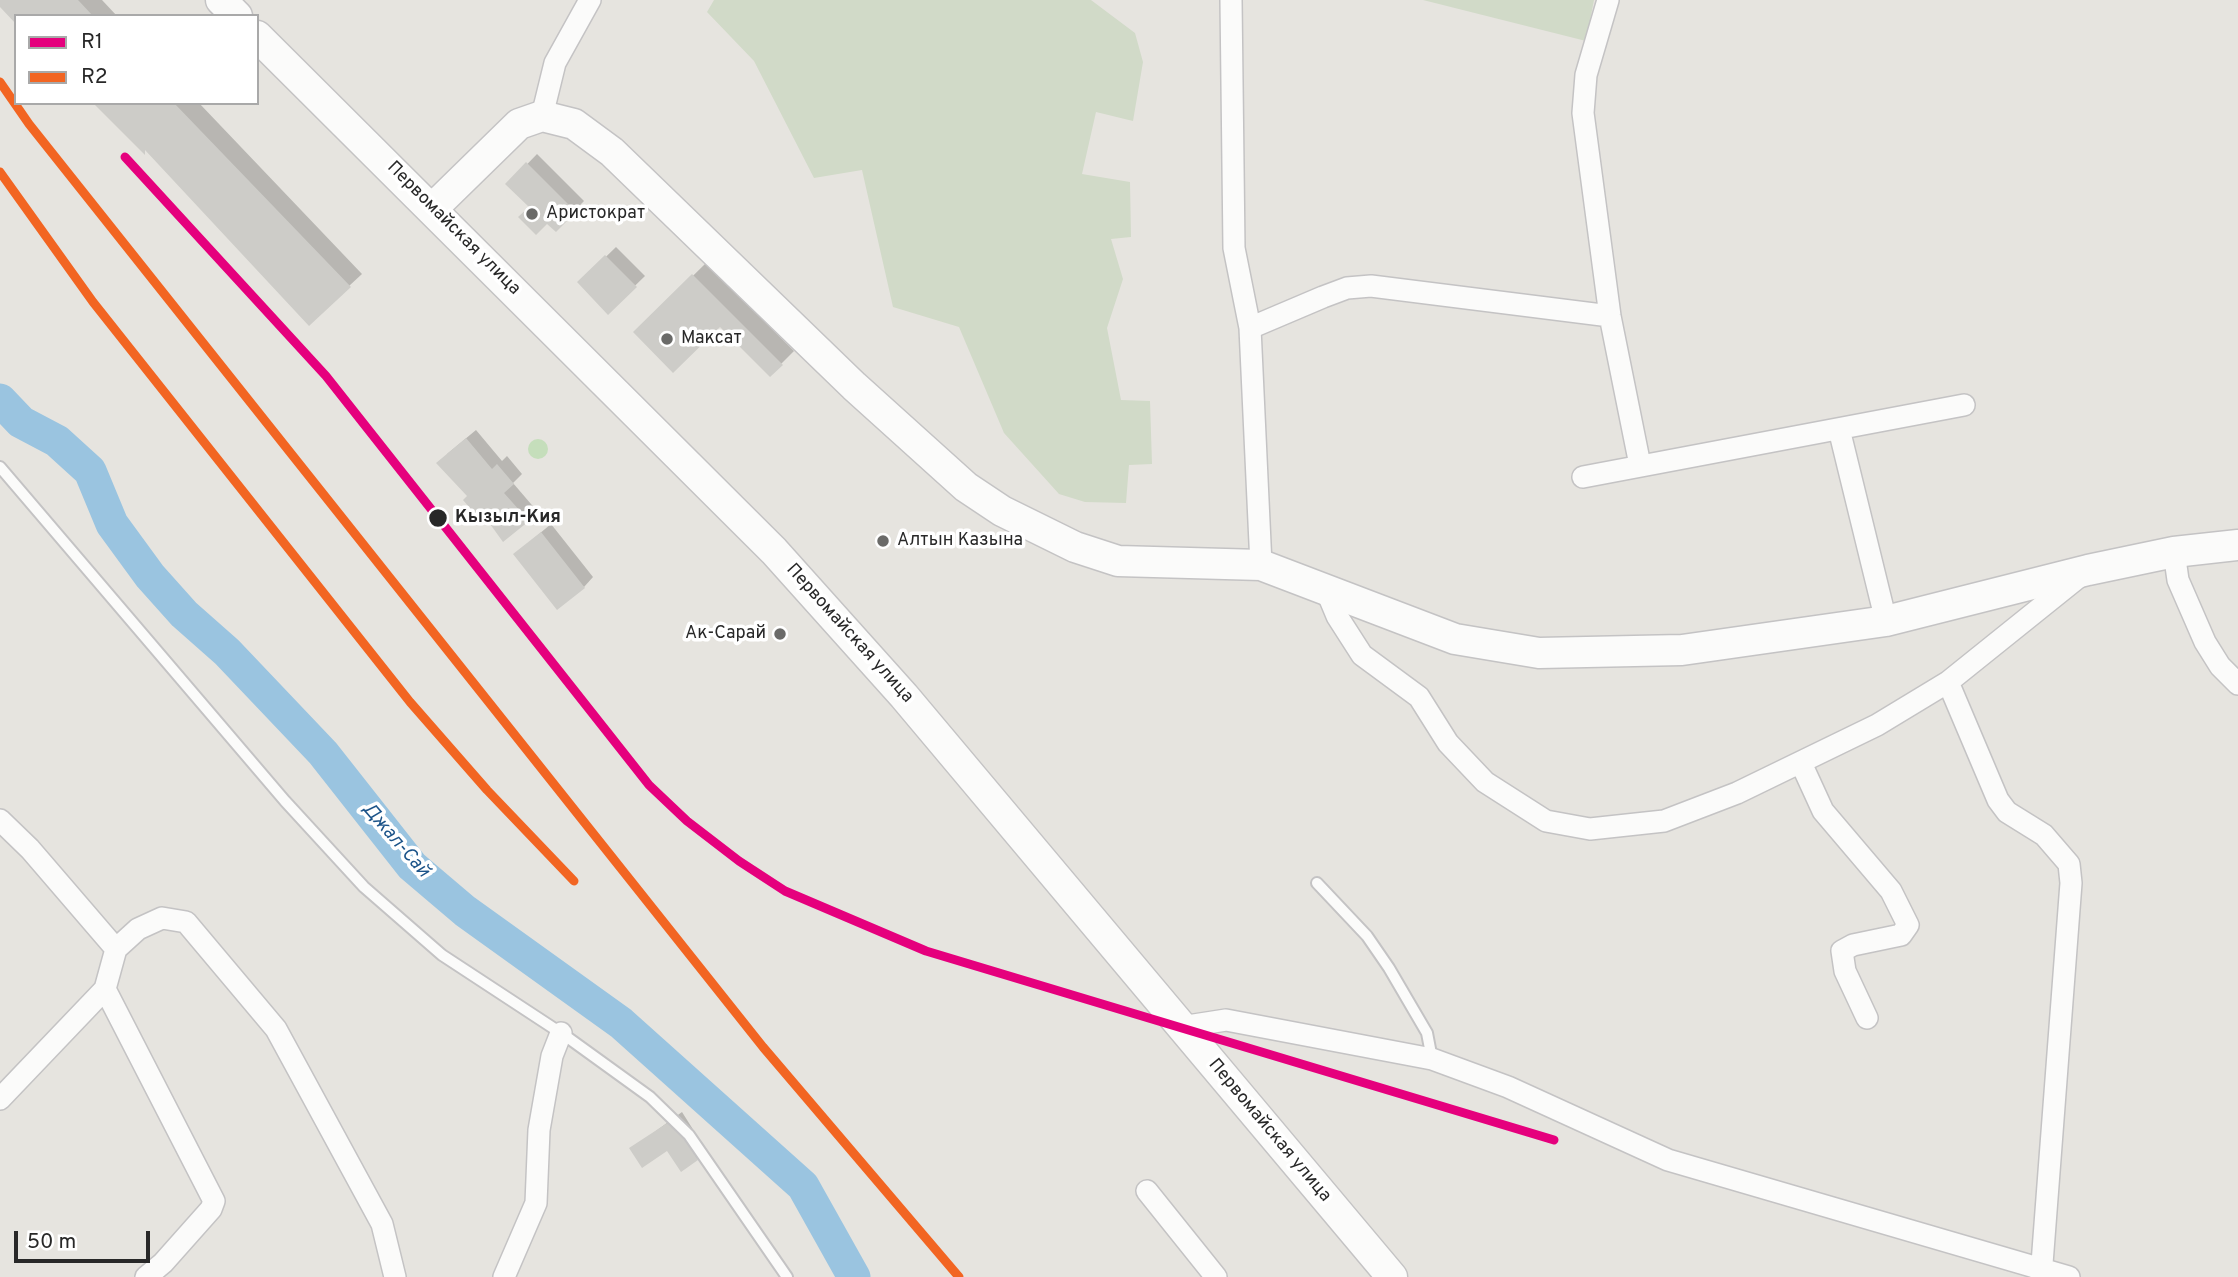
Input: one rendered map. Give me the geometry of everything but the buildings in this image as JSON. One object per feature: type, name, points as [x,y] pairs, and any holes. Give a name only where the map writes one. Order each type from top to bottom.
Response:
[{"type":"street","points":[[221,0],[235,14]]},
{"type":"street","points":[[542,116],[555,63],[590,0]]},
{"type":"street","points":[[1231,0],[1234,248],[1250,328],[1261,565]]},
{"type":"street","points":[[1608,0],[1586,75],[1583,113],[1610,316],[1640,465]]},
{"type":"street","name":"Первомайская улица","points":[[259,38],[433,208],[783,562],[904,696],[1392,1277]]},
{"type":"street","points":[[433,208],[519,124],[542,116],[574,124],[612,152],[854,386],[965,487],[1002,511],[1075,547],[1118,561],[1261,565],[1455,639],[1539,653],[1682,650],[1886,621],[2049,591]]},
{"type":"street","points":[[1250,328],[1347,288],[1371,286],[1610,316]]},
{"type":"street","points":[[1583,477],[1964,405]]},
{"type":"street","points":[[1839,429],[1886,621]]},
{"type":"street","points":[[1327,592],[1337,616],[1362,655],[1419,697],[1448,743],[1485,782],[1546,821],[1590,829],[1664,821],[1737,793],[1877,725],[1948,682],[2049,591],[2088,570],[2174,552],[2238,545]]},
{"type":"street","points":[[2174,552],[2178,580],[2205,642],[2220,666],[2238,684]]},
{"type":"street","points":[[1948,682],[1998,800],[2007,812],[2044,835],[2069,864],[2071,883],[2041,1273]]},
{"type":"street","points":[[1801,763],[1823,811],[1877,872],[1891,891],[1908,925],[1900,935],[1853,945],[1842,951],[1845,971],[1867,1018]]},
{"type":"street","points":[[0,820],[30,849],[116,949]]},
{"type":"street","points":[[0,1099],[105,989],[116,949],[138,929],[162,918],[186,922],[276,1029],[382,1224],[395,1277]]},
{"type":"street","points":[[105,989],[214,1201],[212,1209],[163,1263],[146,1277]]},
{"type":"street","points":[[1181,1027],[1226,1020],[1432,1059],[1508,1087],[1668,1160],[2041,1273],[2069,1277]]},
{"type":"street","points":[[504,1277],[537,1203],[538,1130],[552,1056],[561,1033]]},
{"type":"street","points":[[1147,1191],[1216,1277]]},
{"type":"lane","points":[[0,467],[285,801],[364,887],[442,955],[561,1033],[650,1097],[689,1135],[781,1275]]},
{"type":"lane","points":[[1317,883],[1367,936],[1395,977],[1427,1032],[1432,1059]]},
{"type":"green space","points":[[714,0],[1091,0],[1135,33],[1143,62],[1133,121],[1096,112],[1082,174],[1130,182],[1131,237],[1111,239],[1123,279],[1107,328],[1121,400],[1150,401],[1152,464],[1129,465],[1126,503],[1085,502],[1059,494],[1004,433],[959,327],[893,307],[862,170],[814,178],[754,61],[707,12]]},
{"type":"green space","points":[[1423,0],[1594,0],[1586,41]]},
{"type":"green space","points":[[538,439],[545,442],[548,449],[545,456],[538,459],[531,456],[528,449],[531,442]]},
{"type":"waterway","name":"Джал-Сай","points":[[0,400],[21,422],[57,441],[90,471],[112,524],[150,576],[184,614],[227,652],[323,753],[412,866],[465,911],[621,1023],[803,1186],[854,1277]]},
{"type":"transit line","name":"R2","points":[[0,82],[14,102]]},
{"type":"transit line","name":"R2","points":[[16,105],[763,1047],[959,1277]]},
{"type":"transit line","name":"R1","points":[[125,157],[326,376],[649,785],[687,821],[739,861],[785,891],[926,951],[1554,1140]]},
{"type":"transit line","name":"R2","points":[[0,172],[93,302],[410,702],[487,790],[574,881]]},
{"type":"place","name":"Аристократ","points":[[532,214]]},
{"type":"place","name":"Максат","points":[[667,339]]},
{"type":"place","name":"Кызыл-Кия","points":[[438,518]]},
{"type":"place","name":"Алтын Казына","points":[[883,541]]},
{"type":"place","name":"Ак-Сарай","points":[[780,634]]}]
